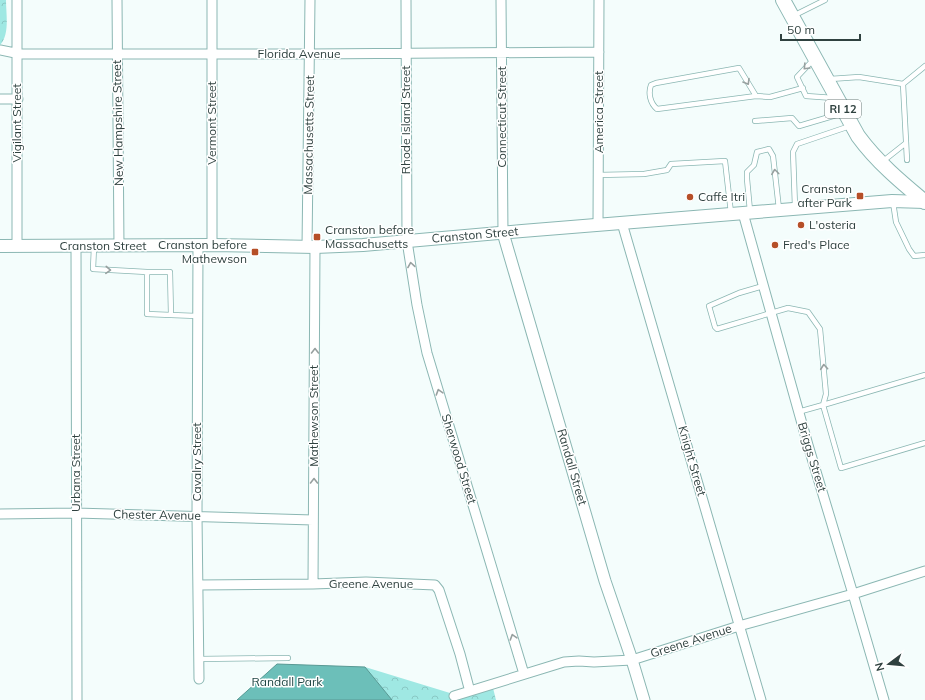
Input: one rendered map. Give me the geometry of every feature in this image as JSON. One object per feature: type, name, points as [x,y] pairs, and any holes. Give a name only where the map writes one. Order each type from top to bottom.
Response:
[{"type":"main road","name":"RI 12","points":[[783,0],[836,98],[868,149],[881,163],[925,202]]},
{"type":"main road","name":"Cranston Street","points":[[0,246],[212,245],[311,247],[363,245],[892,201],[925,202]]},
{"type":"street","name":"Vigilant Street","points":[[17,0],[17,246]]},
{"type":"street","name":"New Hampshire Street","points":[[117,0],[119,246]]},
{"type":"street","name":"Vermont Street","points":[[212,0],[212,245]]},
{"type":"street","name":"Massachusetts Street","points":[[310,0],[311,247]]},
{"type":"street","name":"Rhode Island Street","points":[[406,0],[407,241]]},
{"type":"street","name":"Connecticut Street","points":[[501,0],[503,233]]},
{"type":"street","name":"America Street","points":[[598,225],[599,0]]},
{"type":"street","name":"Florida Avenue","points":[[0,50],[16,53],[310,54],[502,54],[599,52]]},
{"type":"street","points":[[0,99],[18,99]]},
{"type":"street","name":"Briggs Street","points":[[741,214],[771,313],[798,412],[884,700]]},
{"type":"street","name":"Knight Street","points":[[622,223],[761,700]]},
{"type":"street","name":"Randall Street","points":[[503,233],[605,581],[644,700]]},
{"type":"street","name":"Sherwood Street","points":[[407,241],[417,305],[427,353],[524,674]]},
{"type":"street","name":"Cavalry Street","points":[[198,245],[198,679]]},
{"type":"street","name":"Urbana Street","points":[[76,246],[78,700]]},
{"type":"street","name":"Mathewson Street","points":[[311,247],[314,520],[313,584]]},
{"type":"street","name":"Chester Avenue","points":[[0,514],[76,513],[314,520]]},
{"type":"street","name":"Greene Avenue","points":[[454,696],[564,662],[632,660],[739,626],[853,594],[925,571]]},
{"type":"street","name":"Greene Avenue","points":[[198,585],[366,582],[435,585],[439,590],[460,654],[469,688]]},
{"type":"lane","points":[[792,17],[825,0]]},
{"type":"lane","points":[[815,57],[796,76],[806,96],[836,98]]},
{"type":"lane","points":[[827,79],[859,77],[903,84],[925,66]]},
{"type":"lane","points":[[756,96],[739,68],[656,83],[651,85],[649,90],[653,105],[657,109],[756,96],[770,97],[802,88]]},
{"type":"lane","points":[[903,84],[907,160]]},
{"type":"lane","points":[[755,121],[792,118],[799,126],[845,113]]},
{"type":"lane","points":[[795,209],[793,152],[797,144],[852,125]]},
{"type":"lane","points":[[881,163],[906,143]]},
{"type":"lane","points":[[741,214],[747,172],[754,165],[757,152],[770,149],[773,156],[780,210]]},
{"type":"lane","points":[[598,175],[644,174],[667,170],[671,164],[725,161],[741,214]]},
{"type":"lane","points":[[892,201],[896,222],[909,249],[914,256],[925,255]]},
{"type":"lane","points":[[94,246],[93,269],[170,272],[171,315]]},
{"type":"lane","points":[[147,272],[147,314],[198,316]]},
{"type":"lane","points":[[763,286],[716,302],[709,306],[715,327],[717,328],[788,308],[808,312],[820,329],[826,394],[823,405],[841,468],[925,443]]},
{"type":"lane","points":[[798,412],[925,376]]},
{"type":"lane","points":[[198,659],[288,658]]},
{"type":"green space","points":[[0,0],[6,0],[7,24],[5,35],[0,45]]},
{"type":"green space","name":"Randall Park","points":[[277,664],[365,667],[450,693],[468,687],[492,684],[496,700],[237,700]]},
{"type":"shaded area","name":"Randall Park","points":[[277,664],[365,667],[392,700],[237,700]]},
{"type":"place","name":"Cranston after Park","points":[[860,196]]},
{"type":"place","name":"Caffe Itri","points":[[690,197]]},
{"type":"place","name":"L'osteria","points":[[801,225]]},
{"type":"place","name":"Cranston before Massachusetts","points":[[317,237]]},
{"type":"place","name":"Fred's Place","points":[[775,245]]},
{"type":"place","name":"Cranston before Mathewson","points":[[255,252]]}]
